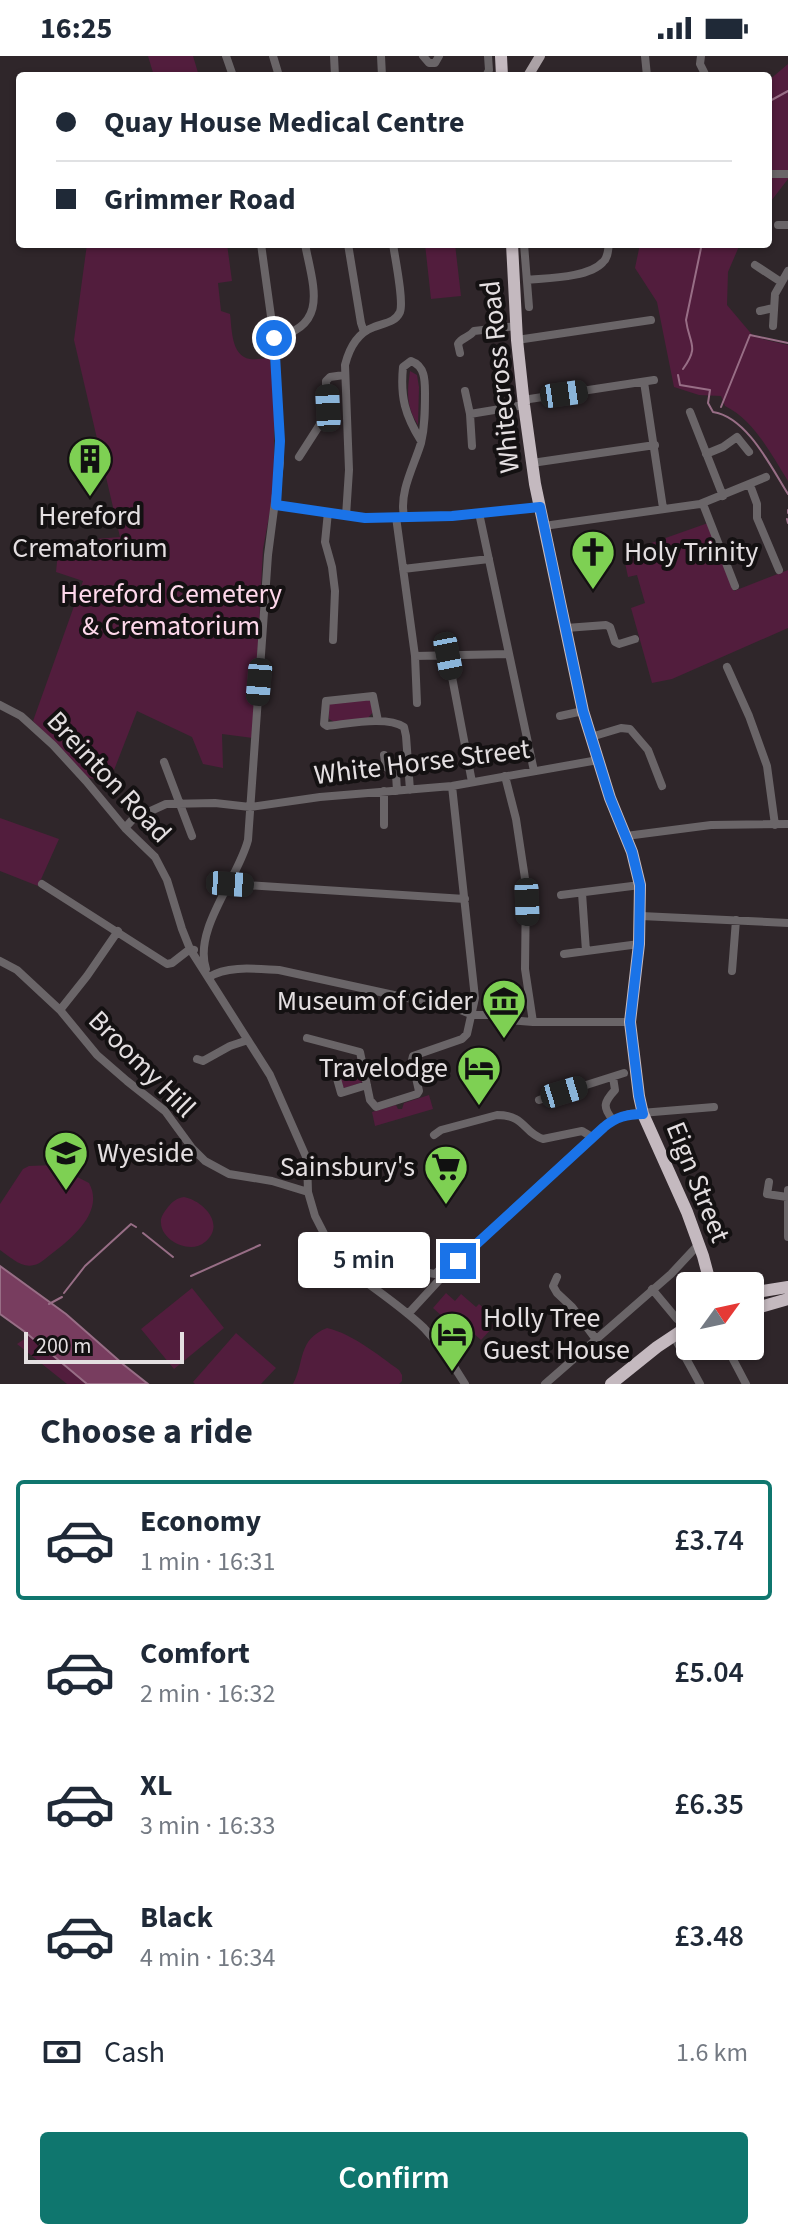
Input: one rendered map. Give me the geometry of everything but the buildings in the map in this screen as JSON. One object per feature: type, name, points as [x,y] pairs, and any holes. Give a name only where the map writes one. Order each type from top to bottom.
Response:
[{"type":"highway","name":"Whitecross Road","points":[[518,248],[517,340],[540,507],[583,711],[640,885],[639,944],[630,1022],[643,1114]]},
{"type":"highway","name":"Eign Street","points":[[643,1114],[699,1244],[708,1272]]},
{"type":"highway","points":[[764,1291],[788,1287]]},
{"type":"highway","points":[[764,1300],[788,1298]]},
{"type":"highway","points":[[764,1306],[788,1298]]},
{"type":"highway","points":[[611,1384],[676,1334]]},
{"type":"highway","points":[[621,1384],[676,1343]]},
{"type":"street","points":[[423,56],[429,63],[435,63],[439,56]]},
{"type":"street","points":[[778,225],[788,225]]},
{"type":"street","points":[[262,248],[274,338],[280,441],[276,505],[268,555],[245,851],[212,918],[203,950],[209,977],[225,971],[279,970],[458,1009],[473,1015],[533,1022],[630,1022]]},
{"type":"street","points":[[274,338],[298,330],[313,312],[315,298],[306,248]]},
{"type":"street","points":[[349,248],[364,332]]},
{"type":"street","points":[[346,516],[349,470],[344,375],[347,355],[364,332],[395,320],[399,313],[401,299],[394,248]]},
{"type":"street","points":[[519,248],[527,280],[529,307]]},
{"type":"street","points":[[527,280],[563,277],[599,266],[605,261],[608,248]]},
{"type":"street","points":[[757,270],[781,282]]},
{"type":"street","points":[[773,326],[775,294],[788,271]]},
{"type":"street","points":[[760,311],[773,308]]},
{"type":"street","points":[[517,340],[651,320]]},
{"type":"street","points":[[460,353],[458,344],[474,331],[516,326]]},
{"type":"street","points":[[417,703],[400,516],[421,441],[425,420],[425,384],[419,365],[411,361],[403,367],[403,398],[406,413],[421,441]]},
{"type":"street","points":[[299,457],[326,415],[326,381],[330,377],[344,375]]},
{"type":"street","points":[[470,414],[649,381],[663,508]]},
{"type":"street","points":[[465,391],[472,446]]},
{"type":"street","points":[[690,412],[723,496]]},
{"type":"street","points":[[706,454],[737,437],[749,452]]},
{"type":"street","points":[[532,463],[655,445]]},
{"type":"street","points":[[544,526],[702,504],[766,477]]},
{"type":"street","points":[[750,485],[757,504],[757,518],[779,570]]},
{"type":"street","points":[[702,504],[735,586]]},
{"type":"street","points":[[276,505],[365,518],[540,507]]},
{"type":"street","points":[[328,512],[325,542],[335,591],[333,640]]},
{"type":"street","points":[[479,513],[534,771]]},
{"type":"street","points":[[403,569],[489,559]]},
{"type":"street","points":[[566,628],[606,625],[619,644],[635,639]]},
{"type":"street","points":[[415,656],[509,654]]},
{"type":"street","points":[[448,656],[472,782]]},
{"type":"street","points":[[727,667],[767,766],[775,825]]},
{"type":"street","points":[[378,721],[373,696],[326,701],[324,724],[327,726],[378,721],[394,722],[404,727],[410,790]]},
{"type":"street","name":"Breinton Road","points":[[0,705],[21,716],[53,745],[125,828],[155,857],[163,869],[190,949],[270,1075],[307,1159],[308,1192],[314,1212],[340,1262],[408,1314],[438,1344],[465,1384]]},
{"type":"street","points":[[560,716],[583,711]]},
{"type":"street","points":[[591,737],[621,728],[630,729],[648,750],[662,786]]},
{"type":"street","points":[[384,755],[386,767],[396,774],[397,791]]},
{"type":"street","name":"White Horse Street","points":[[125,828],[150,809],[179,802],[250,807],[452,786],[598,760]]},
{"type":"street","points":[[164,762],[192,836]]},
{"type":"street","points":[[505,776],[516,819],[526,885],[525,969],[533,1022]]},
{"type":"street","points":[[307,1038],[360,1052],[372,1105],[376,1107],[417,1094],[420,1088],[413,1056],[465,1037],[475,998],[452,786]]},
{"type":"street","points":[[384,791],[384,825]]},
{"type":"street","points":[[626,836],[711,825],[788,824]]},
{"type":"street","points":[[42,884],[167,964],[190,949],[203,950]]},
{"type":"street","points":[[230,884],[465,899]]},
{"type":"street","points":[[561,895],[640,885]]},
{"type":"street","points":[[582,893],[586,951]]},
{"type":"street","points":[[641,916],[788,923]]},
{"type":"street","points":[[732,971],[736,920]]},
{"type":"street","points":[[60,1010],[118,931]]},
{"type":"street","points":[[564,954],[639,944]]},
{"type":"street","name":"Broomy Hill","points":[[0,961],[17,970],[60,1010],[97,1055],[165,1111],[205,1161],[229,1174],[272,1181],[308,1192]]},
{"type":"street","points":[[197,1059],[203,1061],[248,1040]]},
{"type":"street","points":[[334,1068],[341,1093],[367,1085]]},
{"type":"street","points":[[539,1100],[624,1073]]},
{"type":"street","points":[[613,1077],[615,1090],[605,1104],[613,1120]]},
{"type":"street","points":[[398,1251],[402,1257],[431,1274],[440,1271],[447,1263],[458,1261],[613,1120],[629,1114],[714,1107]]},
{"type":"street","points":[[434,1135],[441,1130],[504,1115],[519,1119],[539,1139],[582,1131],[592,1137]]},
{"type":"street","points":[[769,1182],[763,1194],[787,1197]]},
{"type":"street","points":[[788,1190],[788,1233]]},
{"type":"street","points":[[545,1384],[677,1268],[699,1244]]},
{"type":"street","points":[[408,1314],[442,1277]]},
{"type":"street","points":[[553,1282],[559,1295],[595,1338]]},
{"type":"street","points":[[652,1289],[676,1318]]},
{"type":"street","points":[[687,1360],[700,1384]]},
{"type":"street","points":[[733,1360],[746,1384]]},
{"type":"green space","points":[[148,56],[193,56],[198,72],[153,72]]},
{"type":"green space","points":[[788,64],[788,179],[772,200],[772,78]]},
{"type":"green space","name":"Hereford Cemetery & Crematorium","points":[[86,248],[228,248],[232,281],[218,283],[221,311],[230,314],[239,353],[250,359],[270,358],[274,408],[273,495],[263,549],[253,738],[222,734],[223,768],[203,764],[192,737],[137,711],[109,783],[86,777],[33,721],[83,581],[56,572],[59,542],[120,537],[74,340]]},
{"type":"green space","points":[[425,248],[455,248],[461,296],[431,299]]},
{"type":"green space","points":[[639,248],[738,248],[728,272],[727,305],[754,337],[788,345],[788,481],[761,439],[745,420],[725,406],[721,396],[699,395],[674,387],[657,302],[635,268]]},
{"type":"green space","points":[[410,371],[417,375],[419,387],[418,425],[408,399]]},
{"type":"green space","points":[[708,523],[734,591],[788,570],[788,628],[672,679],[652,683],[631,608],[645,603],[637,575],[628,577],[623,553]]},
{"type":"green space","points":[[366,699],[374,711],[367,719],[336,723],[329,719],[331,703]]},
{"type":"green space","points":[[0,818],[59,839],[38,886],[0,871]]},
{"type":"green space","points":[[359,1058],[363,1082],[342,1087],[335,1067]]},
{"type":"green space","points":[[429,1095],[433,1109],[375,1126],[372,1112],[396,1105],[402,1109],[404,1103]]},
{"type":"green space","points":[[54,1165],[89,1183],[93,1204],[76,1233],[38,1263],[25,1265],[0,1250],[0,1204],[23,1169]]},
{"type":"green space","points":[[184,1197],[199,1203],[213,1221],[211,1235],[199,1246],[177,1244],[162,1229],[164,1212],[173,1201]]},
{"type":"green space","points":[[192,1288],[224,1328],[174,1369],[141,1329]]},
{"type":"green space","points":[[446,1293],[455,1301],[461,1294],[476,1307],[479,1304],[488,1312],[484,1317],[494,1326],[481,1340],[472,1332],[468,1336],[455,1324],[453,1326],[433,1308]]},
{"type":"green space","points":[[327,1328],[356,1340],[374,1352],[399,1370],[402,1381],[399,1384],[293,1384],[306,1345],[317,1333]]},
{"type":"green space","points":[[236,1333],[276,1368],[261,1384],[195,1384],[193,1382]]},
{"type":"green space","points":[[29,1336],[87,1384],[67,1384],[17,1344]]},
{"type":"shaded area","points":[[0,1266],[66,1314],[148,1384],[87,1384],[0,1314]]},
{"type":"waterway","points":[[772,100],[788,91]]},
{"type":"waterway","points":[[683,369],[692,350],[686,320],[701,248]]},
{"type":"waterway","points":[[721,407],[750,335],[788,343]]},
{"type":"waterway","points":[[678,375],[680,385],[710,390],[708,403],[713,412],[737,423],[747,433],[788,494]]},
{"type":"waterway","points":[[787,519],[788,523]]},
{"type":"waterway","points":[[64,1293],[85,1266],[131,1224],[136,1227]]},
{"type":"waterway","points":[[143,1233],[173,1257]]},
{"type":"waterway","points":[[191,1276],[260,1245]]},
{"type":"waterway","points":[[49,1304],[62,1297]]},
{"type":"place","name":"Hereford Crematorium","points":[[90,498]]},
{"type":"place","name":"Holy Trinity","points":[[593,591]]},
{"type":"place","name":"Museum of Cider","points":[[504,1040]]},
{"type":"place","name":"Travelodge","points":[[479,1107]]},
{"type":"place","name":"Wyeside","points":[[66,1192]]},
{"type":"place","name":"Sainsbury's","points":[[446,1206]]},
{"type":"place","name":"Holly Tree Guest House","points":[[452,1373]]},
{"type":"route","points":[[274,338],[280,441],[276,505],[365,518],[452,516],[540,507],[583,711],[610,798],[632,852],[640,885],[639,944],[630,1022],[643,1114],[629,1114],[604,1127],[458,1261]]}]
